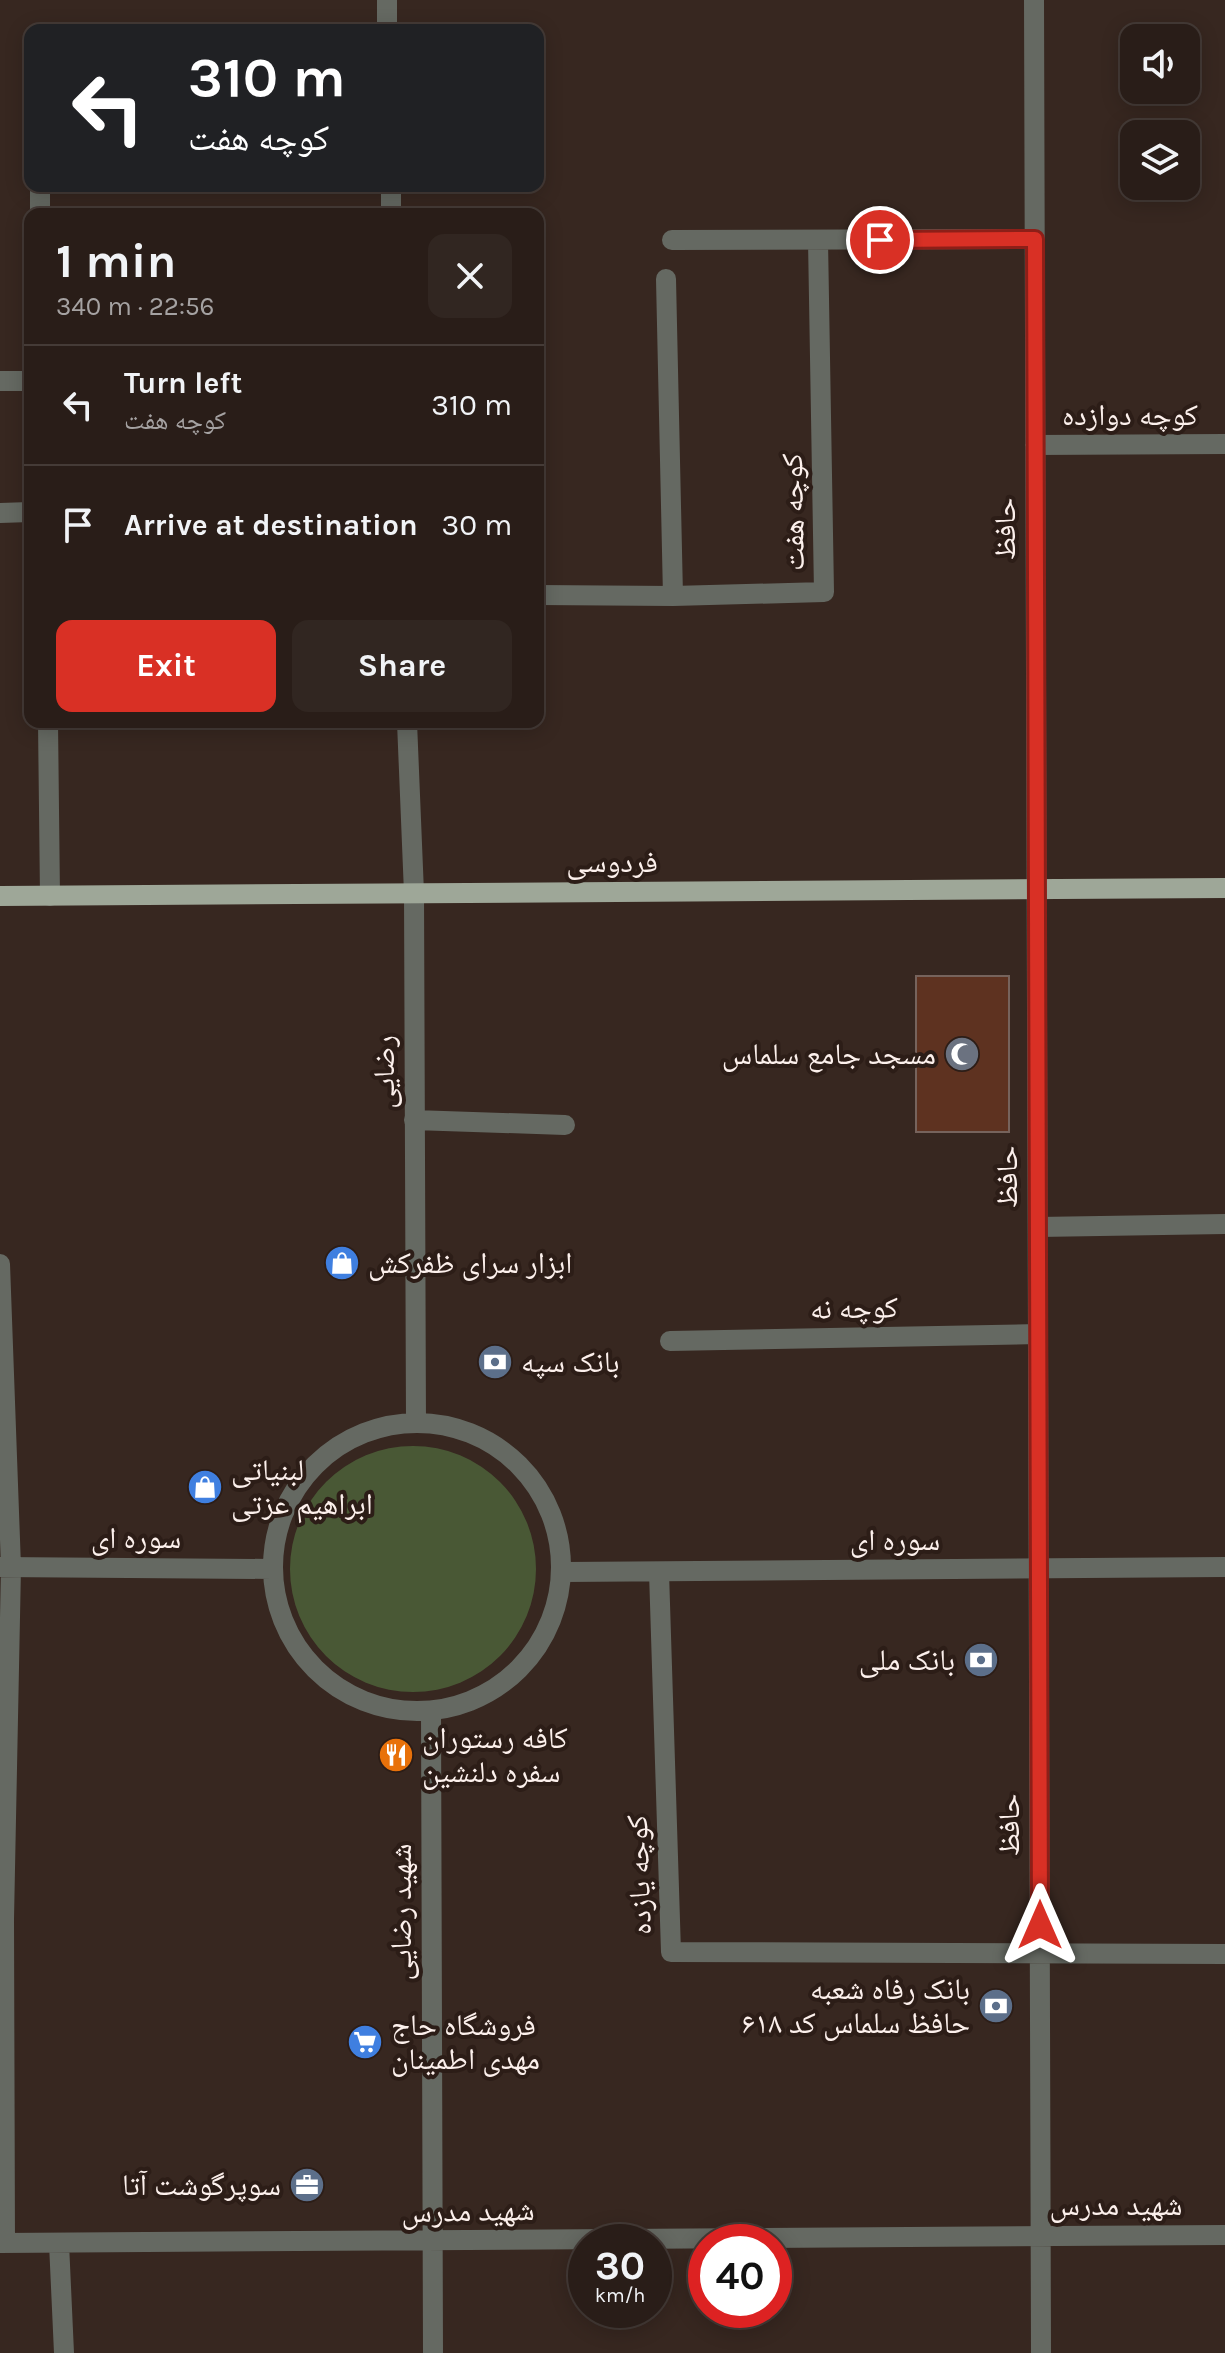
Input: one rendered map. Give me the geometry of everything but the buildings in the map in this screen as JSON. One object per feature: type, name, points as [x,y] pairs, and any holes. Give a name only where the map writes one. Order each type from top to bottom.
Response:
[{"type":"main road","name":"فردوسی","points":[[0,896],[1225,888]]},
{"type":"street","points":[[387,0],[387,24]]},
{"type":"street","name":"حافظ","points":[[1034,0],[1041,2353]]},
{"type":"street","points":[[672,240],[1035,239]]},
{"type":"street","name":"کوچه هفت","points":[[544,595],[824,592],[818,240]]},
{"type":"street","points":[[666,279],[673,596]]},
{"type":"street","points":[[0,381],[24,381]]},
{"type":"street","name":"کوچه دوازده","points":[[1035,445],[1225,444]]},
{"type":"street","points":[[0,513],[24,512]]},
{"type":"street","points":[[48,728],[50,896]]},
{"type":"street","name":"رضایی","points":[[407,728],[414,893],[416,1423]]},
{"type":"street","points":[[414,1120],[565,1125]]},
{"type":"street","points":[[1038,1227],[1225,1224]]},
{"type":"street","points":[[0,1264],[5,1567],[3,2243]]},
{"type":"street","name":"کوچه نه","points":[[670,1341],[1038,1334]]},
{"type":"street","points":[[416,1423],[461,1430],[502,1450],[534,1482],[555,1522],[565,1572],[556,1611],[535,1652],[503,1684],[463,1705],[431,1711],[373,1706],[332,1686],[300,1654],[279,1613],[271,1569],[278,1524],[299,1483],[309,1472],[331,1451],[371,1430],[416,1423]]},
{"type":"street","name":"سوره ای","points":[[5,1567],[271,1569]]},
{"type":"street","name":"سوره ای","points":[[565,1572],[1225,1567]]},
{"type":"street","name":"کوچه یازده","points":[[659,1572],[671,1952],[1040,1954]]},
{"type":"street","name":"شهید رضایی","points":[[431,1711],[433,2353]]},
{"type":"street","points":[[1040,1954],[1225,1954]]},
{"type":"street","name":"شهید مدرس","points":[[3,2243],[1225,2235]]},
{"type":"street","points":[[59,2243],[64,2353]]},
{"type":"green space","points":[[413,1446],[460,1456],[500,1482],[526,1522],[536,1569],[526,1616],[500,1656],[460,1682],[413,1692],[366,1682],[326,1656],[300,1616],[290,1569],[300,1522],[326,1482],[366,1456]]},
{"type":"place","name":"مسجد جامع سلماس","points":[[962,1054]]},
{"type":"place","name":"ابزار سرای ظفرکش","points":[[342,1263]]},
{"type":"place","name":"بانک سپه","points":[[495,1362]]},
{"type":"place","name":"لبنیاتی ابراهیم عزتی","points":[[205,1487]]},
{"type":"place","name":"بانک ملی","points":[[981,1660]]},
{"type":"place","name":"کافه رستوران سفره دلنشین","points":[[396,1755]]},
{"type":"place","name":"بانک رفاه شعبه حافظ سلماس کد ۶۱۸","points":[[996,2006]]},
{"type":"place","name":"فروشگاه حاج مهدی اطمینان","points":[[365,2042]]},
{"type":"place","name":"سوپرگوشت آتا","points":[[307,2185]]},
{"type":"route","points":[[880,240],[1035,239],[1040,1925]]}]
